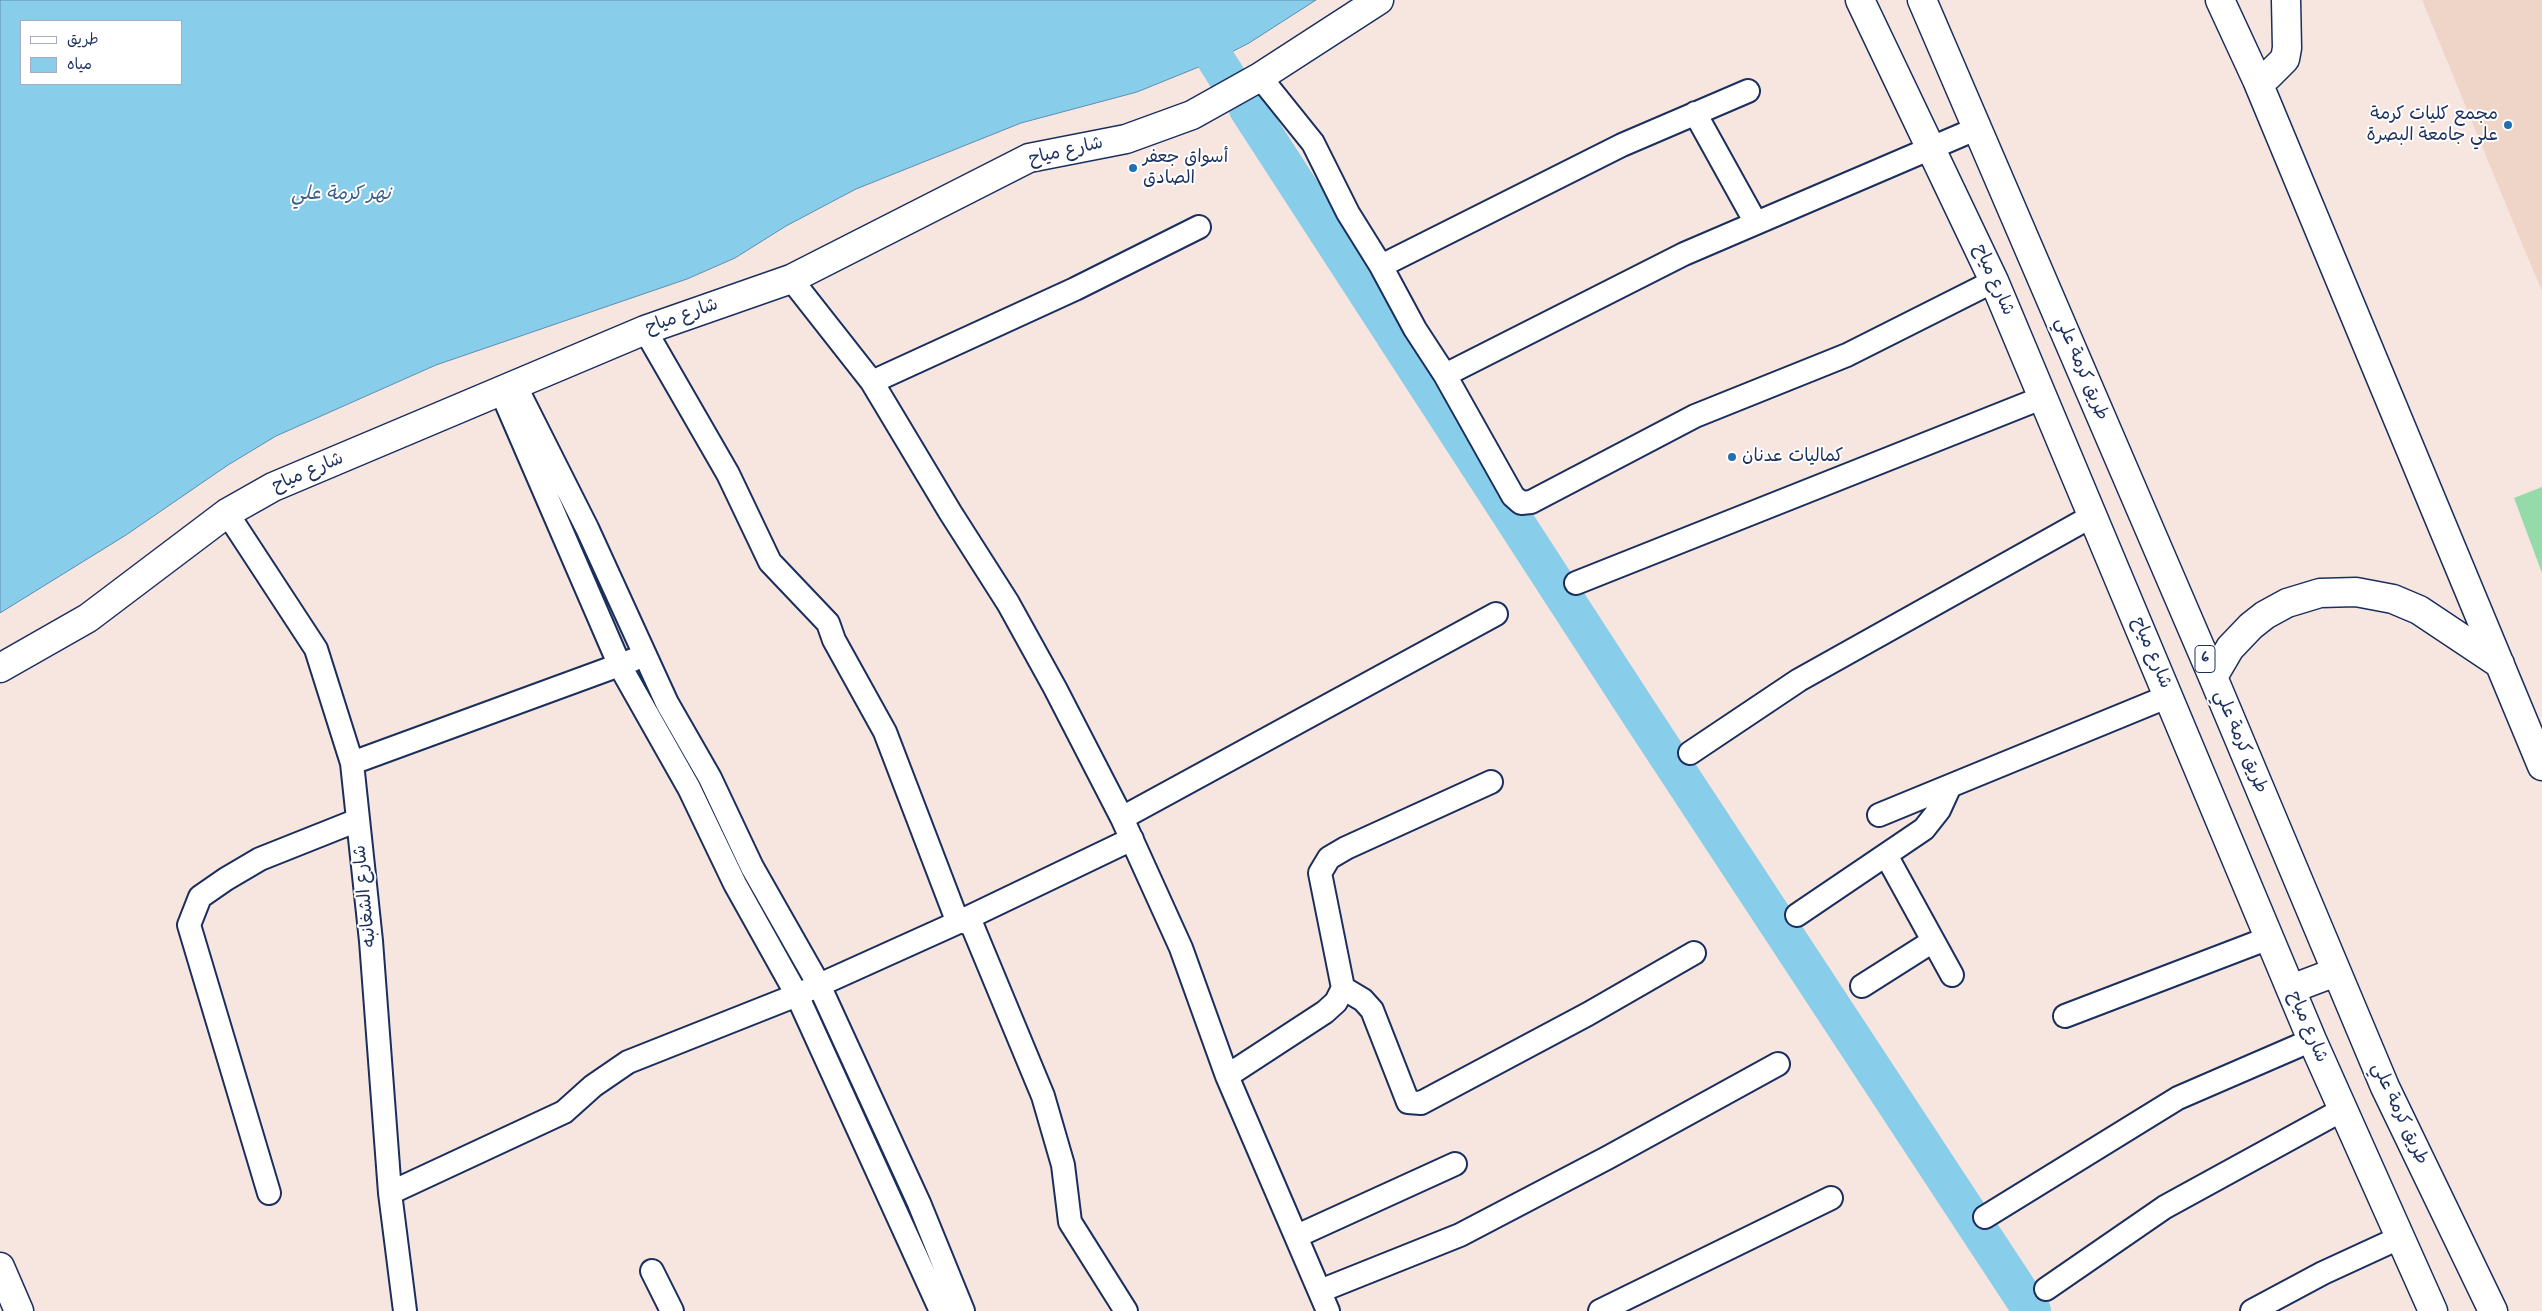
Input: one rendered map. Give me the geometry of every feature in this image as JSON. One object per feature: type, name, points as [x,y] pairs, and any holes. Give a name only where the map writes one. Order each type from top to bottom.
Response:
[{"type":"main road","name":"شارع مياح","points":[[0,668],[88,618],[227,513],[273,487],[645,330],[790,279],[1029,158],[1126,139],[1192,115],[1260,77],[1379,0]]},
{"type":"main road","name":"شارع مياح","points":[[1860,0],[1994,281],[2094,515],[2312,1040],[2433,1311]]},
{"type":"main road","points":[[2220,0],[2257,80],[2542,766]]},
{"type":"main road","points":[[2257,80],[2268,76],[2285,59],[2287,48],[2286,0]]},
{"type":"main road","name":"طريق كرمة علي","points":[[1923,2],[2213,677],[2385,1088],[2493,1311]]},
{"type":"main road","points":[[2213,677],[2230,648],[2258,620],[2287,603],[2320,593],[2356,592],[2393,599],[2419,610],[2500,664]]},
{"type":"main road","points":[[2291,989],[2336,972]]},
{"type":"main road","points":[[0,1267],[19,1311]]},
{"type":"street","points":[[1260,77],[1312,142],[1348,213],[1381,266],[1415,329],[1445,375],[1513,496],[1522,504],[1531,502],[1695,416],[1847,355],[1994,281]]},
{"type":"street","points":[[1381,266],[1622,145],[1748,90]]},
{"type":"street","points":[[1696,113],[1756,223]]},
{"type":"street","points":[[1445,375],[1684,254],[1978,128]]},
{"type":"street","points":[[872,382],[1075,289],[1199,228]]},
{"type":"street","points":[[790,279],[872,382],[950,512],[1008,603],[1055,688],[1122,818],[1180,948],[1226,1076],[1324,1301],[1460,1235],[1607,1158],[1778,1064]]},
{"type":"street","points":[[645,330],[728,474],[770,562],[828,623],[834,640],[885,732],[955,915],[961,921],[972,925],[1043,1096],[1063,1165],[1070,1222],[1126,1311]]},
{"type":"street","points":[[508,388],[587,528],[667,703],[710,778],[752,868],[819,985],[919,1203],[963,1311]]},
{"type":"street","points":[[508,388],[620,666],[689,788],[735,884],[797,995],[941,1311]]},
{"type":"street","points":[[1576,583],[2044,397]]},
{"type":"street","name":"شارع الشغانبه","points":[[227,513],[316,649],[352,763],[370,941],[390,1193],[405,1311]]},
{"type":"street","points":[[1690,753],[1799,680],[2094,515]]},
{"type":"street","points":[[1122,818],[1496,614]]},
{"type":"street","points":[[352,763],[620,666],[644,655]]},
{"type":"street","points":[[1879,815],[2169,696]]},
{"type":"street","points":[[1226,1076],[1325,1012],[1336,1002],[1343,988],[1320,874],[1328,858],[1491,782]]},
{"type":"street","points":[[1797,915],[1924,829],[1938,810],[1950,786]]},
{"type":"street","points":[[269,1193],[189,925],[200,897],[226,879],[260,858],[358,820]]},
{"type":"street","points":[[390,1193],[564,1112],[593,1086],[628,1062],[797,995],[961,921],[1132,839]]},
{"type":"street","points":[[1886,855],[1952,975]]},
{"type":"street","points":[[2065,1016],[2269,938]]},
{"type":"street","points":[[1862,986],[1933,941]]},
{"type":"street","points":[[1343,988],[1363,1000],[1372,1010],[1408,1102],[1421,1103],[1588,1014],[1694,953]]},
{"type":"street","points":[[1985,1217],[2178,1098],[2312,1040]]},
{"type":"street","points":[[2046,1289],[2164,1207],[2342,1110]]},
{"type":"street","points":[[1297,1236],[1456,1164]]},
{"type":"street","points":[[1600,1311],[1831,1198]]},
{"type":"street","points":[[897,1214],[919,1203]]},
{"type":"street","points":[[2252,1311],[2323,1273],[2399,1238]]},
{"type":"street","points":[[652,1271],[672,1311]]},
{"type":"shaded area","name":"مجمع كليات كرمة علي جامعة البصرة","points":[[2422,0],[2542,0],[2542,291],[2525,251]]},
{"type":"green space","points":[[2542,487],[2542,573],[2514,498]]},
{"type":"water","name":"نهر كرمة علي","points":[[0,0],[1316,0],[1249,43],[1216,60],[1137,92],[1021,123],[856,189],[786,226],[735,258],[687,279],[436,365],[276,436],[228,465],[126,535],[0,613]]},
{"type":"waterway","points":[[1216,60],[1227,77]]},
{"type":"waterway","points":[[1248,109],[1638,711],[2032,1311]]},
{"type":"place","name":"مجمع كليات كرمة علي جامعة البصرة","points":[[2508,125]]},
{"type":"place","name":"أسواق جعفر الصادق","points":[[1133,168]]},
{"type":"place","name":"كماليات عدنان","points":[[1732,457]]}]
